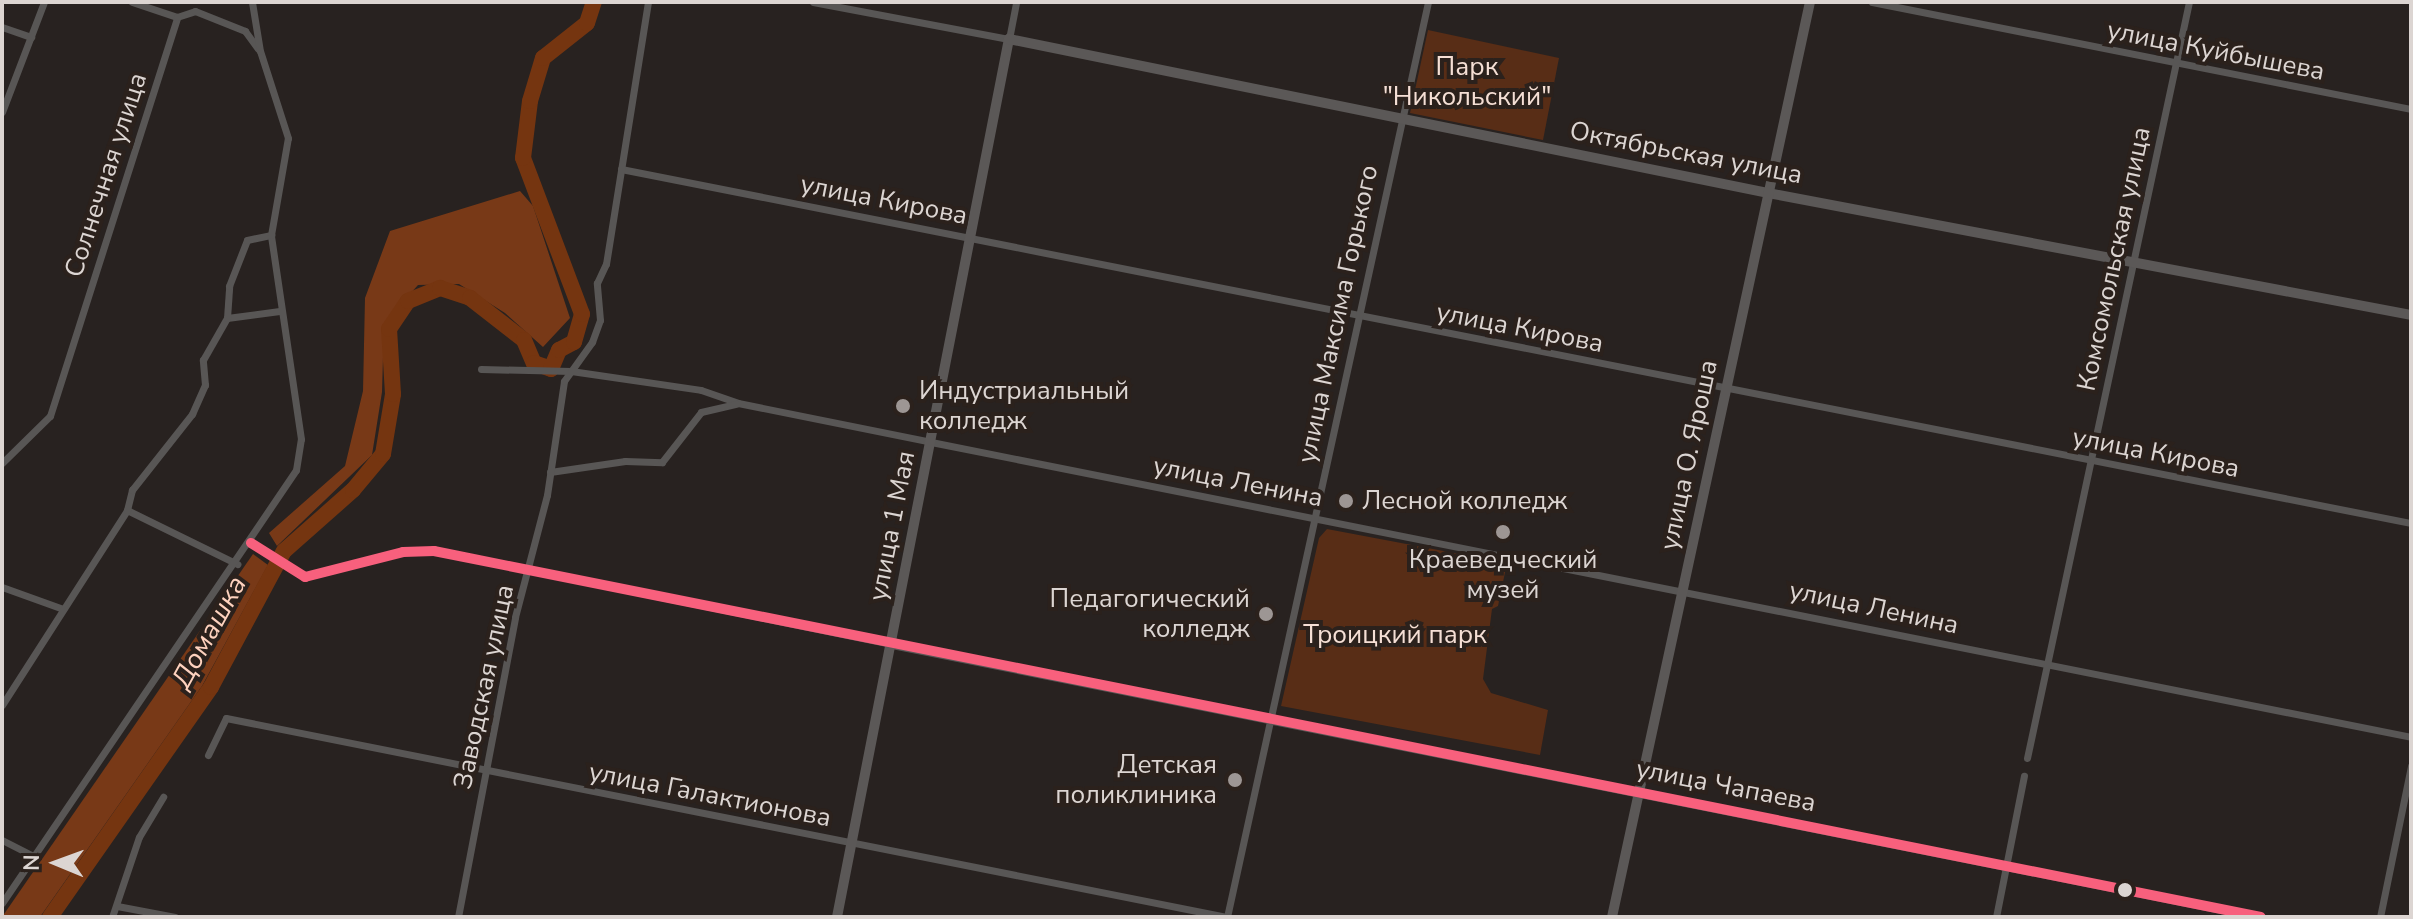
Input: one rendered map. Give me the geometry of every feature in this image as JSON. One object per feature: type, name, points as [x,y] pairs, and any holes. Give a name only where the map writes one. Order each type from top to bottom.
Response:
[{"type":"main road","name":"улица О. Яроша","points":[[1612,917],[1810,2]]},
{"type":"main road","name":"Октябрьская улица","points":[[1009,39],[1768,193],[2411,315]]},
{"type":"main road","name":"улица 1 Мая","points":[[837,917],[1009,39]]},
{"type":"street","points":[[2,112],[44,2]]},
{"type":"street","points":[[132,2],[177,17],[195,11],[245,31],[260,51]]},
{"type":"street","points":[[2,903],[237,564],[296,470],[301,439],[271,235],[288,138],[260,51],[252,2]]},
{"type":"street","name":"Заводская улица","points":[[458,917],[515,617],[530,572],[550,472],[564,381],[592,342],[600,320],[597,283],[606,264],[648,2]]},
{"type":"street","name":"Октябрьская улица","points":[[813,2],[1009,39]]},
{"type":"street","name":"улица 1 Мая","points":[[1009,39],[1016,2]]},
{"type":"street","name":"улица Максима Горького","points":[[1227,917],[1428,2]]},
{"type":"street","name":"улица Куйбышева","points":[[1872,2],[2411,109]]},
{"type":"street","name":"Комсомольская улица","points":[[2027,758],[2189,2]]},
{"type":"street","name":"Солнечная улица","points":[[2,463],[36,435],[50,416],[177,17]]},
{"type":"street","points":[[2,27],[31,37]]},
{"type":"street","name":"улица Кирова","points":[[621,169],[971,236],[1357,318],[2411,523]]},
{"type":"street","points":[[2,705],[127,510],[132,490],[192,414],[205,385],[203,360],[227,318],[229,286],[247,240],[271,235]]},
{"type":"street","points":[[227,318],[280,311]]},
{"type":"street","name":"улица Ленина","points":[[481,369],[571,371],[701,390],[738,403],[1682,589],[2411,737]]},
{"type":"street","points":[[550,472],[625,461],[662,462],[701,412],[738,403]]},
{"type":"street","points":[[127,510],[237,564]]},
{"type":"street","name":"улица Чапаева","points":[[251,543],[305,577],[319,576],[403,552],[434,551],[2261,917]]},
{"type":"street","points":[[2,587],[63,609]]},
{"type":"street","name":"улица Галактионова","points":[[208,755],[226,718],[1227,917]]},
{"type":"street","points":[[2380,917],[2411,766]]},
{"type":"street","points":[[1996,917],[2024,776]]},
{"type":"street","points":[[112,917],[139,837],[163,797]]},
{"type":"street","points":[[2,840],[36,857]]},
{"type":"street","points":[[117,906],[175,917]]},
{"type":"green space","name":"Парк \"Никольский\"","points":[[1428,30],[1559,58],[1543,140],[1410,113]]},
{"type":"green space","name":"Троицкий парк","points":[[1327,529],[1507,563],[1498,606],[1492,609],[1483,679],[1491,693],[1548,710],[1540,755],[1281,706],[1319,538]]},
{"type":"shaded area","points":[[520,191],[533,206],[570,318],[543,347],[505,313],[459,284],[418,285],[384,323],[382,392],[372,455],[277,546],[269,533],[345,466],[363,391],[365,298],[390,231]]},
{"type":"shaded area","points":[[253,554],[268,565],[202,686],[40,917],[2,917]]},
{"type":"waterway","name":"Домашка","points":[[50,917],[211,687],[284,551],[353,490],[383,454],[393,394],[389,329],[408,301],[440,288],[470,298],[524,340],[534,363],[551,369],[559,350],[574,342],[582,314],[523,158],[530,101],[543,58],[587,23],[594,2]]},
{"type":"transit line","points":[[251,543],[305,577],[403,552],[434,551],[2261,917]]},
{"type":"place","name":"Индустриальный колледж","points":[[903,406]]},
{"type":"place","name":"Лесной колледж","points":[[1346,501]]},
{"type":"place","name":"Краеведческий музей","points":[[1503,532]]},
{"type":"place","name":"Педагогический колледж","points":[[1266,614]]},
{"type":"place","name":"Детская поликлиника","points":[[1235,780]]}]
